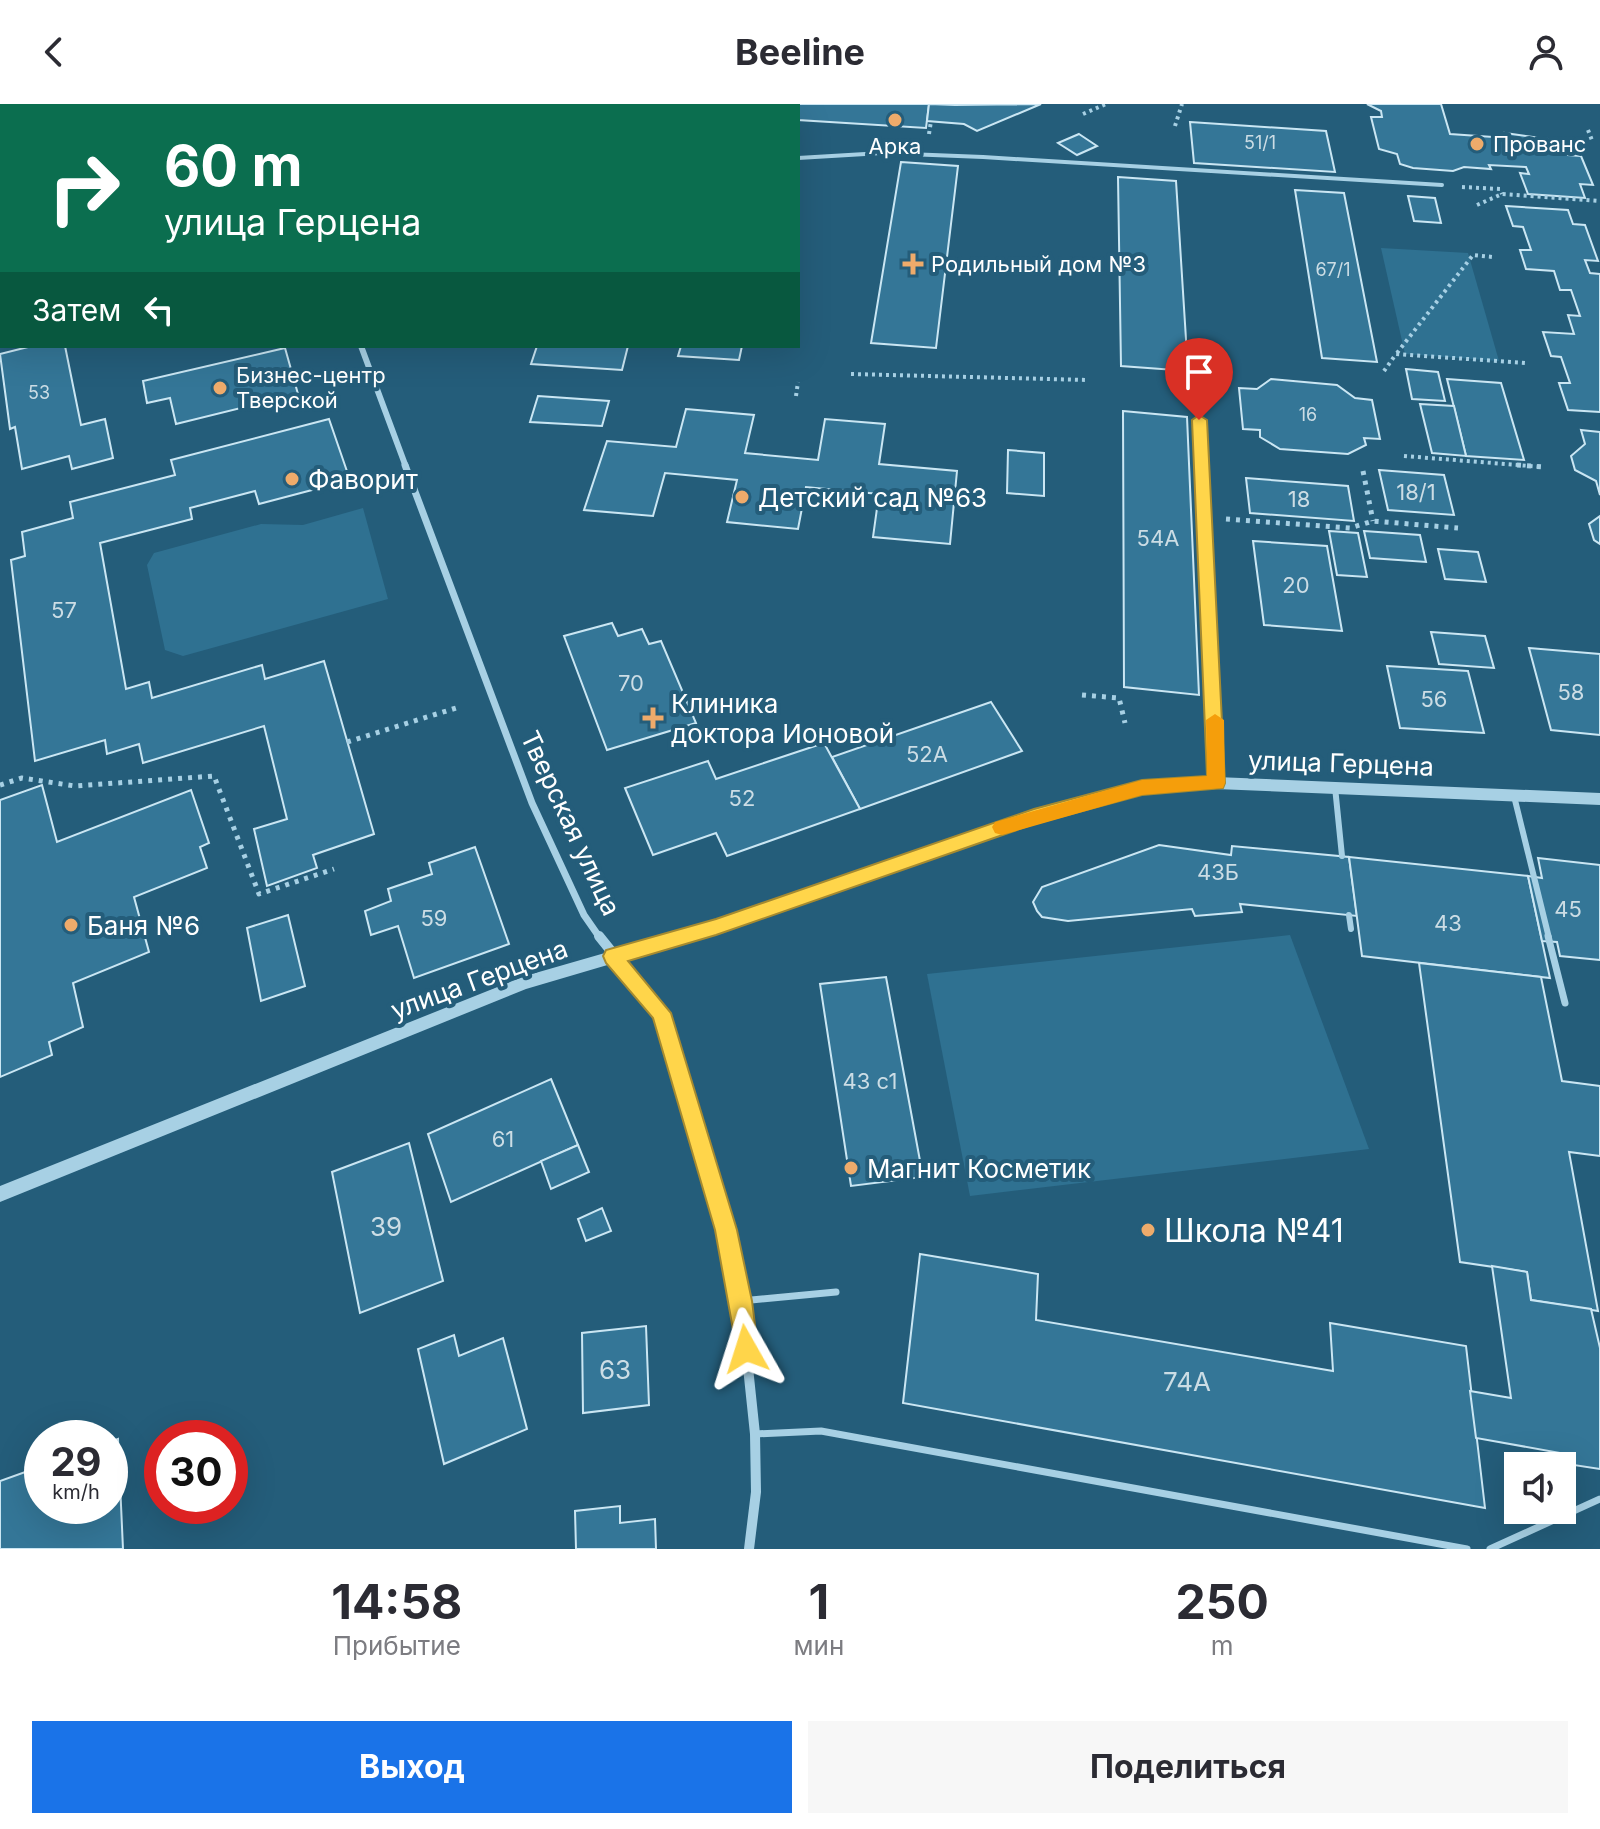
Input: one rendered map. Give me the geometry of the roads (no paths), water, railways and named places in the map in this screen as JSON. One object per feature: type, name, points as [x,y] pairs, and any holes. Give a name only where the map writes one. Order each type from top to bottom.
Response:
[{"type":"street","name":"Тверская улица","points":[[362,348],[532,803],[584,915],[613,956],[661,1013],[726,1230],[741,1301],[755,1434],[756,1492],[749,1549]]},
{"type":"street","points":[[1199,420],[1216,783]]},
{"type":"street","name":"улица Герцена","points":[[0,1194],[525,983],[716,927],[1034,816],[1142,788],[1216,783],[1600,799]]},
{"type":"lane","points":[[800,158],[882,153],[983,157],[1442,185]]},
{"type":"lane","points":[[1335,787],[1342,856]]},
{"type":"lane","points":[[1513,793],[1565,1003]]},
{"type":"lane","points":[[1349,915],[1351,929]]},
{"type":"lane","points":[[741,1301],[836,1292]]},
{"type":"lane","points":[[755,1434],[821,1431],[1467,1549]]},
{"type":"lane","points":[[1490,1549],[1600,1499]]},
{"type":"place","name":"Арка","points":[[895,120]]},
{"type":"place","name":"Прованс","points":[[1477,144]]},
{"type":"place","name":"Родильный дом №3","points":[[913,264]]},
{"type":"place","name":"Бизнес-центр Тверской","points":[[220,388]]},
{"type":"place","name":"Фаворит","points":[[292,479]]},
{"type":"place","name":"Детский сад №63","points":[[742,497]]},
{"type":"place","name":"Клиника доктора Ионовой","points":[[653,718]]},
{"type":"place","name":"Баня №6","points":[[71,925]]},
{"type":"place","name":"Магнит Косметик","points":[[851,1168]]},
{"type":"place","name":"Школа №41","points":[[1148,1230]]}]
